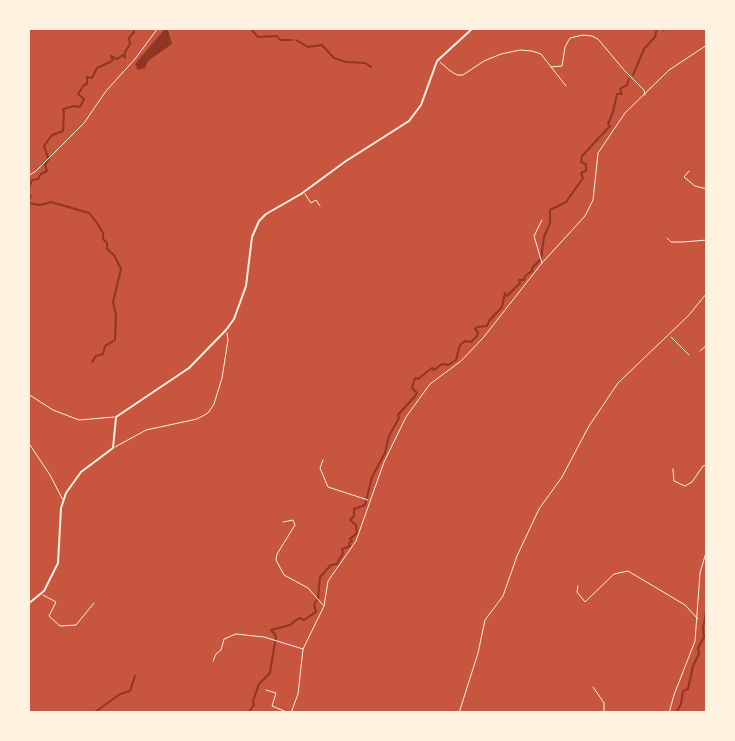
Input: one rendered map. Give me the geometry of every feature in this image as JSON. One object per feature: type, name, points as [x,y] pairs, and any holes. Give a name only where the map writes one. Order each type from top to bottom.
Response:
[{"type":"street","points":[[28,394],[53,410],[79,420],[116,417],[180,375],[234,319],[244,294],[256,225],[266,214],[304,192],[409,121],[421,106],[438,60],[473,28]]},
{"type":"street","points":[[551,67],[562,67],[565,47],[570,38],[577,35],[592,36],[598,39],[644,90],[644,97]]},
{"type":"street","points":[[266,690],[276,693],[272,706],[290,713],[298,694],[303,649],[324,606],[329,578],[353,547],[393,441],[420,394],[441,374],[461,361],[483,338],[541,261],[566,238],[590,208],[598,153],[625,113],[669,70],[707,45]]},
{"type":"street","points":[[438,60],[457,75],[463,75],[484,61],[520,51],[541,54],[566,86]]},
{"type":"street","points":[[689,171],[684,177],[695,186],[707,189]]},
{"type":"street","points":[[304,192],[311,203],[316,200],[320,206]]},
{"type":"street","points":[[541,261],[534,236],[542,220]]},
{"type":"street","points":[[667,238],[671,242],[707,240]]},
{"type":"street","points":[[459,713],[478,653],[485,620],[503,596],[538,509],[562,477],[589,426],[614,387],[669,335],[707,293]]},
{"type":"street","points":[[28,615],[28,606],[41,594],[58,563],[63,500],[71,484],[81,472],[113,447],[122,445],[146,430],[199,418],[208,413],[214,404],[222,379],[228,338],[225,331]]},
{"type":"street","points":[[669,335],[689,355]]},
{"type":"street","points":[[700,351],[707,345]]},
{"type":"street","points":[[113,447],[116,417]]},
{"type":"street","points":[[28,442],[63,500]]},
{"type":"street","points":[[323,460],[320,468],[328,487],[369,500]]},
{"type":"street","points":[[673,469],[674,481],[685,486],[707,465]]},
{"type":"street","points":[[283,522],[293,520],[295,525],[276,560],[284,575],[308,588],[324,606]]},
{"type":"street","points":[[669,713],[695,644],[700,569],[707,549]]},
{"type":"street","points":[[578,586],[577,592],[585,602],[614,574],[628,570],[685,606],[698,619]]},
{"type":"street","points":[[41,594],[56,602],[49,616],[60,626],[76,625],[94,603]]},
{"type":"street","points":[[213,661],[226,637],[240,633],[303,649]]},
{"type":"street","points":[[593,687],[604,702],[604,713]]},
{"type":"path","points":[[28,176],[84,122],[158,28]]},
{"type":"shaded area","points":[[164,30],[168,30],[172,44],[148,61],[145,68],[138,70],[135,64]]},
{"type":"waterway","points":[[48,158],[44,146],[52,135],[63,131],[63,109],[80,107],[84,99],[78,94],[87,84],[87,77],[92,78],[97,68],[113,60],[111,56],[117,59],[123,55],[125,58],[133,28]]},
{"type":"waterway","points":[[250,28],[258,37],[277,36],[280,40],[292,40]]},
{"type":"waterway","points":[[633,75],[644,49],[655,37],[657,28]]},
{"type":"waterway","points":[[661,28],[667,28]]},
{"type":"waterway","points":[[296,40],[308,47],[322,45],[334,58],[365,63],[371,67]]},
{"type":"waterway","points":[[248,713],[254,705],[259,684],[270,673],[276,636],[271,630],[290,625],[299,618],[304,620],[316,612],[314,604],[318,599],[320,577],[331,565],[337,564],[343,553],[342,549],[350,546],[350,539],[357,533],[356,525],[350,520],[354,516],[354,509],[365,505],[372,477],[385,453],[398,415],[417,393],[412,388],[415,378],[418,379],[432,368],[434,370],[442,364],[448,365],[456,360],[460,345],[465,341],[471,342],[477,336],[477,327],[487,326],[502,307],[505,293],[507,296],[541,259],[544,237],[550,223],[550,210],[566,202],[583,178],[581,173],[586,171],[586,164],[581,162],[582,156],[610,126],[608,124],[617,94],[622,94],[620,89],[627,85],[629,79]]},
{"type":"waterway","points":[[28,190],[32,180],[38,179],[47,171],[45,165],[49,159]]},
{"type":"waterway","points":[[28,195],[31,196],[28,201]]},
{"type":"waterway","points":[[28,203],[40,205],[51,202],[89,213],[103,233],[107,249],[114,255],[121,269],[113,302],[116,315],[115,340],[105,346],[103,354],[96,356],[92,362]]},
{"type":"waterway","points":[[676,713],[683,691],[688,689],[693,666],[699,654],[698,648],[704,637],[707,607]]},
{"type":"waterway","points":[[94,713],[120,694],[130,691],[135,676]]}]
